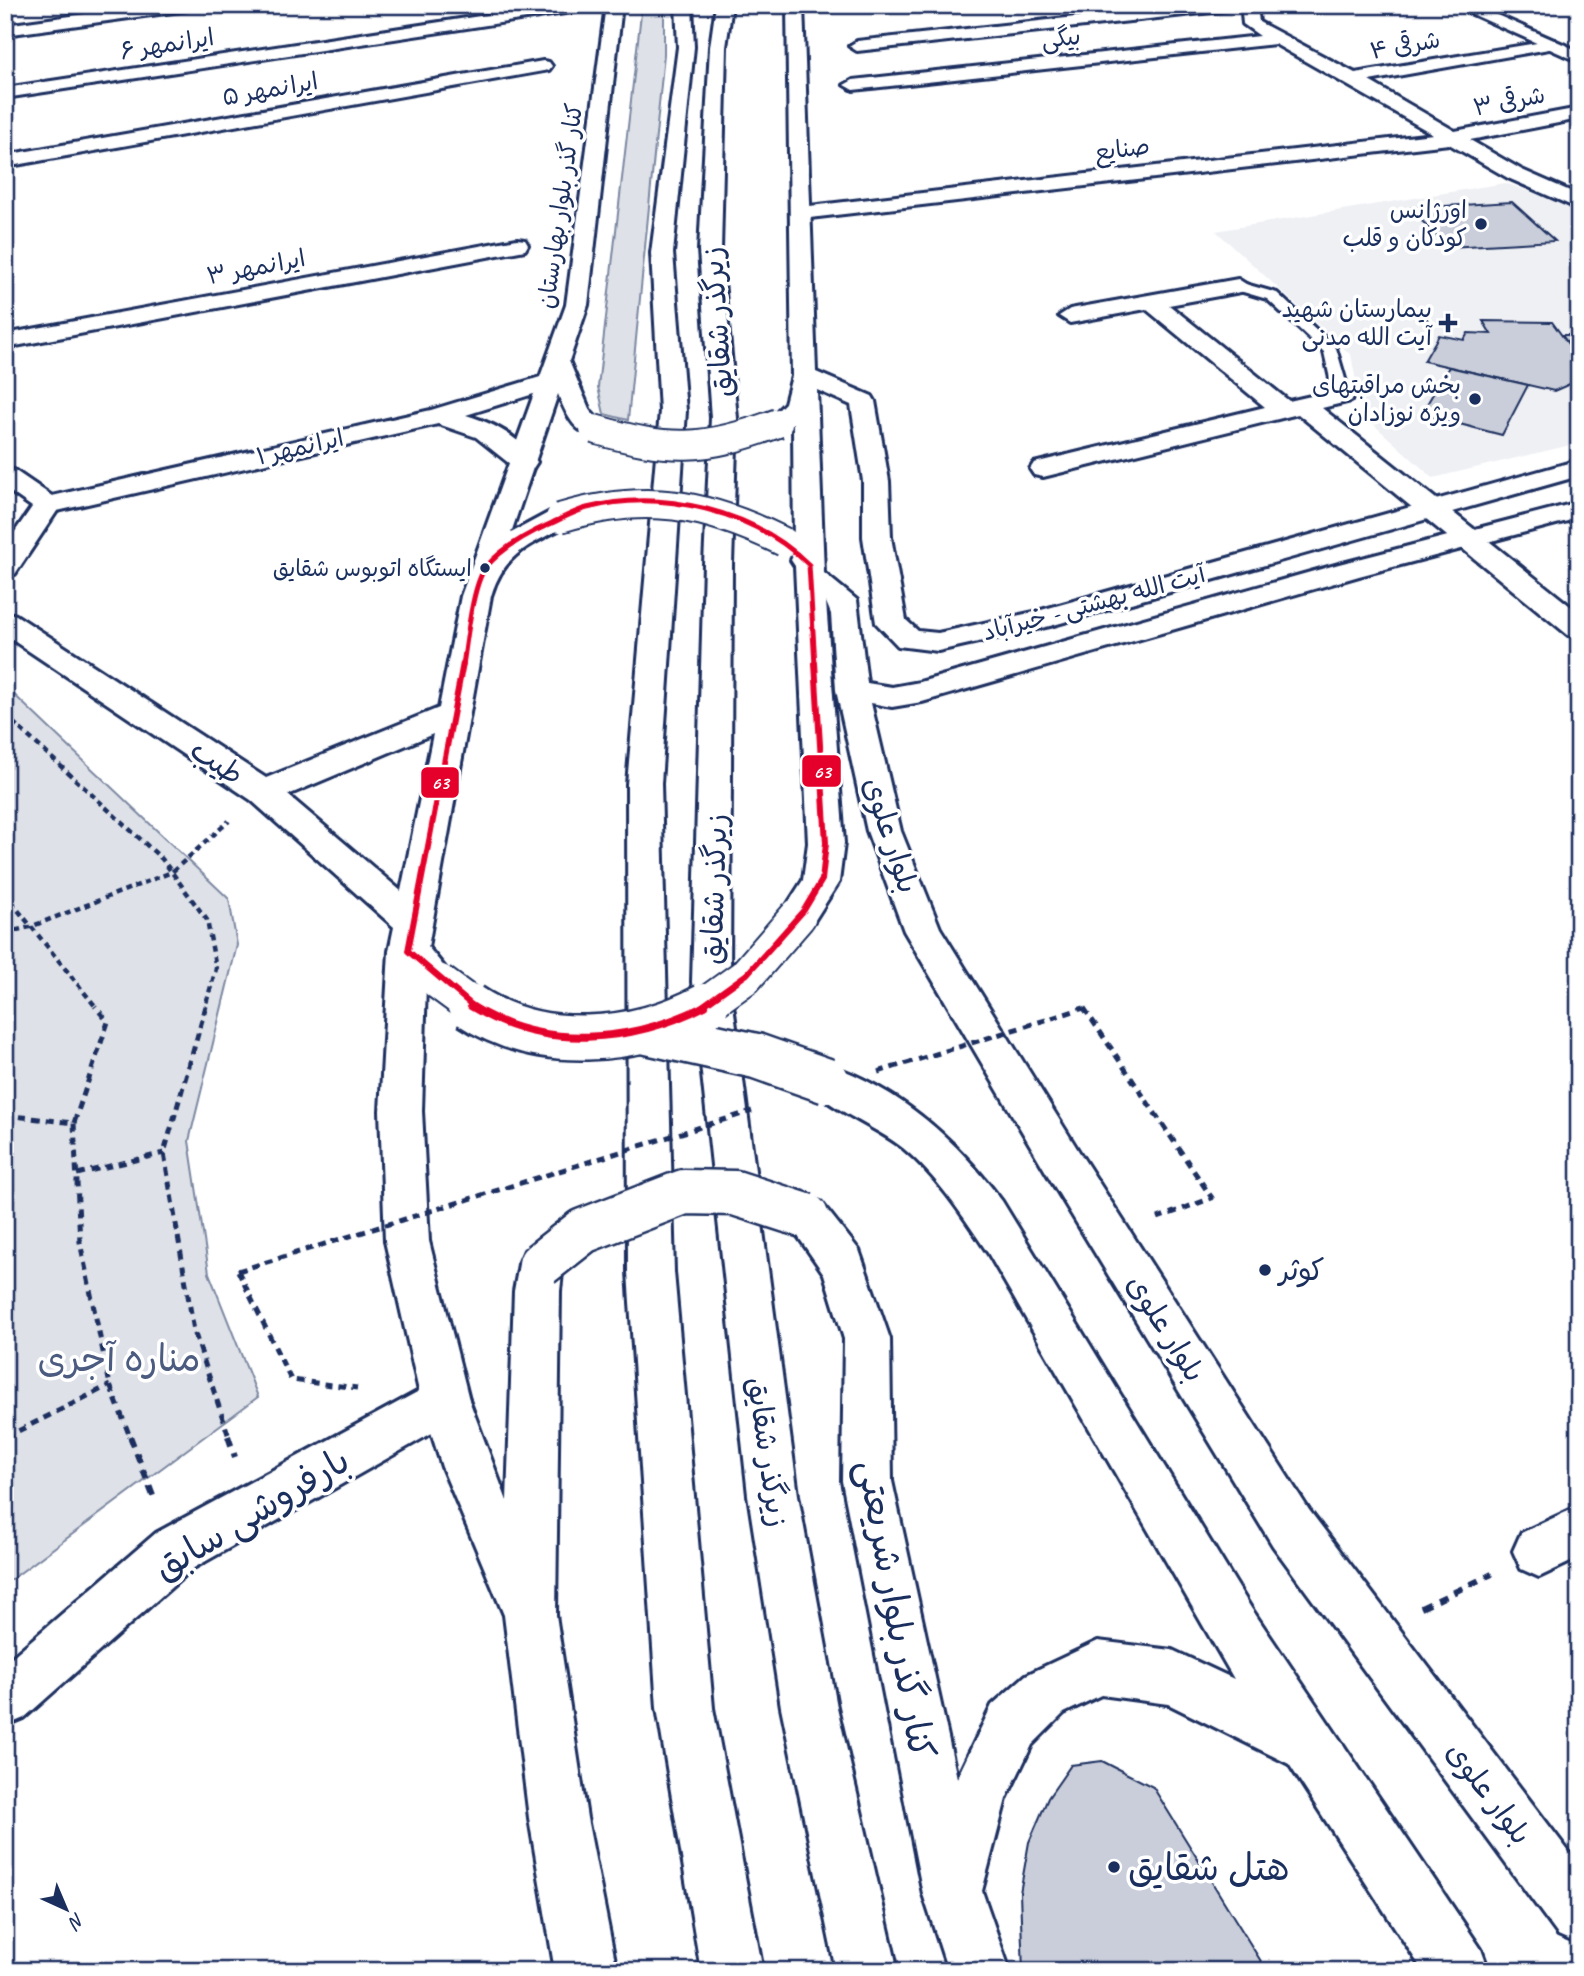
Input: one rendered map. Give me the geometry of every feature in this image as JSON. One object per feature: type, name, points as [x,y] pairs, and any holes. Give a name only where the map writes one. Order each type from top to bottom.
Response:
[{"type":"main road","points":[[5,30],[188,5]]},
{"type":"main road","name":"ایرانمهر ۶","points":[[5,93],[550,7],[585,5]]},
{"type":"main road","name":"کنار گذر بلوار بهارستان","points":[[530,1615],[467,1467],[445,1400],[407,1241],[401,1111],[453,714],[476,596],[577,305],[614,5]]},
{"type":"main road","name":"زیرگذر شقایق","points":[[684,5],[686,47],[662,253],[673,411],[644,784],[651,1272],[685,1708],[732,1971]]},
{"type":"main road","name":"زیرگذر شقایق","points":[[724,5],[718,47],[710,250],[724,418],[718,564],[711,982],[734,1193],[773,1495],[798,1640],[867,1971]]},
{"type":"main road","points":[[640,1030],[685,1016],[726,993],[798,916],[821,882],[826,843],[809,571],[795,5]]},
{"type":"main road","points":[[856,46],[1230,5]]},
{"type":"main road","points":[[1258,5],[1250,13],[1251,24],[1352,79],[1514,174],[1579,202]]},
{"type":"main road","points":[[1460,5],[1579,57]]},
{"type":"main road","name":"بیگی","points":[[853,85],[1276,39]]},
{"type":"main road","name":"شرقی ۴","points":[[1352,79],[1549,44]]},
{"type":"main road","name":"ایرانمهر ۵","points":[[5,161],[543,66]]},
{"type":"main road","name":"شرقی ۳","points":[[1449,138],[1579,113]]},
{"type":"main road","name":"صنایع","points":[[801,213],[1449,138]]},
{"type":"main road","name":"ایرانمهر ۳","points":[[5,341],[517,245]]},
{"type":"main road","points":[[1070,316],[1238,286]]},
{"type":"main road","points":[[1152,303],[1428,508],[1579,628]]},
{"type":"main road","points":[[554,371],[579,414],[594,429],[646,445],[692,448],[737,439],[778,424],[797,406],[804,376]]},
{"type":"main road","name":"ایرانمهر ۱","points":[[47,505],[438,416],[554,371]]},
{"type":"main road","name":"آیت الله بهشتی - خیرآباد","points":[[804,376],[863,401],[876,481],[877,537],[884,587],[891,623],[909,639],[938,642],[964,639],[1039,620],[1428,508],[1579,468]]},
{"type":"main road","points":[[1043,469],[1342,396]]},
{"type":"main road","points":[[438,416],[475,425],[497,435],[524,463]]},
{"type":"main road","points":[[5,476],[47,505],[5,568]]},
{"type":"main road","name":"بلوار علوی","points":[[485,568],[514,542],[560,518],[587,508],[616,503],[676,503],[743,520],[784,542],[809,571],[842,600],[846,614],[852,690],[884,831],[923,931],[1068,1171],[1291,1528],[1579,1913]]},
{"type":"main road","name":"آیت الله بهشتی - خیرآباد","points":[[852,690],[892,697],[922,692],[1579,510]]},
{"type":"main road","name":"طیب","points":[[5,621],[262,792],[420,952],[465,1003],[517,1029],[553,1034],[595,1035],[640,1030]]},
{"type":"main road","points":[[262,792],[453,714]]},
{"type":"main road","points":[[640,1030],[850,1078],[884,1113],[927,1144],[966,1184],[1004,1239],[1231,1627],[1450,1964]]},
{"type":"main road","points":[[586,1971],[558,1818],[530,1615],[537,1291],[541,1264],[583,1231],[628,1210],[684,1192],[734,1193]]},
{"type":"main road","name":"کنار گذر بلوار شریعتی","points":[[734,1193],[806,1216],[843,1264],[867,1339],[867,1481],[953,1894],[979,1971]]},
{"type":"main road","name":"بارفروشی سابق","points":[[5,1699],[174,1551],[445,1400]]},
{"type":"main road","points":[[953,1894],[979,1795],[1012,1725],[1045,1693],[1098,1668],[1172,1677],[1307,1743]]},
{"type":"lane","points":[[1238,286],[1272,296],[1331,351],[1342,396]]},
{"type":"path","points":[[5,715],[162,859],[207,920],[216,969],[164,1153],[194,1331],[252,1507]]},
{"type":"path","points":[[5,933],[30,927],[172,872],[262,792]]},
{"type":"path","points":[[5,894],[108,1021],[74,1123],[80,1242],[110,1385],[174,1551]]},
{"type":"path","points":[[850,1078],[1084,1008],[1212,1198]]},
{"type":"path","points":[[291,1380],[238,1271],[753,1111]]},
{"type":"path","points":[[5,1115],[74,1123]]},
{"type":"path","points":[[77,1174],[164,1153]]},
{"type":"path","points":[[5,1438],[110,1385]]},
{"type":"path","points":[[1370,1633],[1559,1541]]},
{"type":"shaded area","name":"بیمارستان شهید آیت الله مدنی","points":[[1505,183],[1564,204],[1579,215],[1579,443],[1433,478],[1362,414],[1351,355],[1216,231]]},
{"type":"green space","points":[[642,5],[664,5],[664,54],[628,420],[604,414],[598,387]]},
{"type":"green space","name":"مناره آجری","points":[[5,686],[229,899],[237,945],[189,1141],[209,1273],[258,1397],[5,1584]]},
{"type":"building","name":"اورژانس کودکان و قلب","points":[[1512,202],[1555,241],[1448,247],[1409,208]]},
{"type":"building","points":[[1483,321],[1552,322],[1579,359],[1579,380],[1554,391],[1424,361],[1439,335],[1464,340],[1468,333],[1491,334]]},
{"type":"building","points":[[1562,335],[1579,335],[1579,359]]},
{"type":"building","name":"بخش مراقبتهای ویژه نوزادان","points":[[1449,367],[1528,385],[1502,435],[1421,414]]},
{"type":"building","name":"هتل شقایق","points":[[1102,1761],[1153,1787],[1267,1971],[1023,1971],[1020,1893],[1029,1842],[1048,1798],[1071,1765]]},
{"type":"transit line","name":"63","points":[[640,502],[709,510],[754,524],[793,549],[809,565],[826,843],[823,876],[810,903],[754,966],[733,987],[703,1007],[652,1027],[624,1033],[567,1037],[540,1034],[515,1028],[484,1014],[457,996],[408,951],[476,596],[485,568],[515,542],[533,531],[587,508],[640,502]]},
{"type":"place","name":"اورژانس کودکان و قلب","points":[[1481,224]]},
{"type":"place","name":"بیمارستان شهید آیت الله مدنی","points":[[1448,323]]},
{"type":"place","name":"بخش مراقبتهای ویژه نوزادان","points":[[1475,399]]},
{"type":"place","name":"ایستگاه اتوبوس شقایق","points":[[485,568]]},
{"type":"place","name":"کوثر","points":[[1265,1270]]},
{"type":"place","name":"هتل شقایق","points":[[1114,1867]]}]
